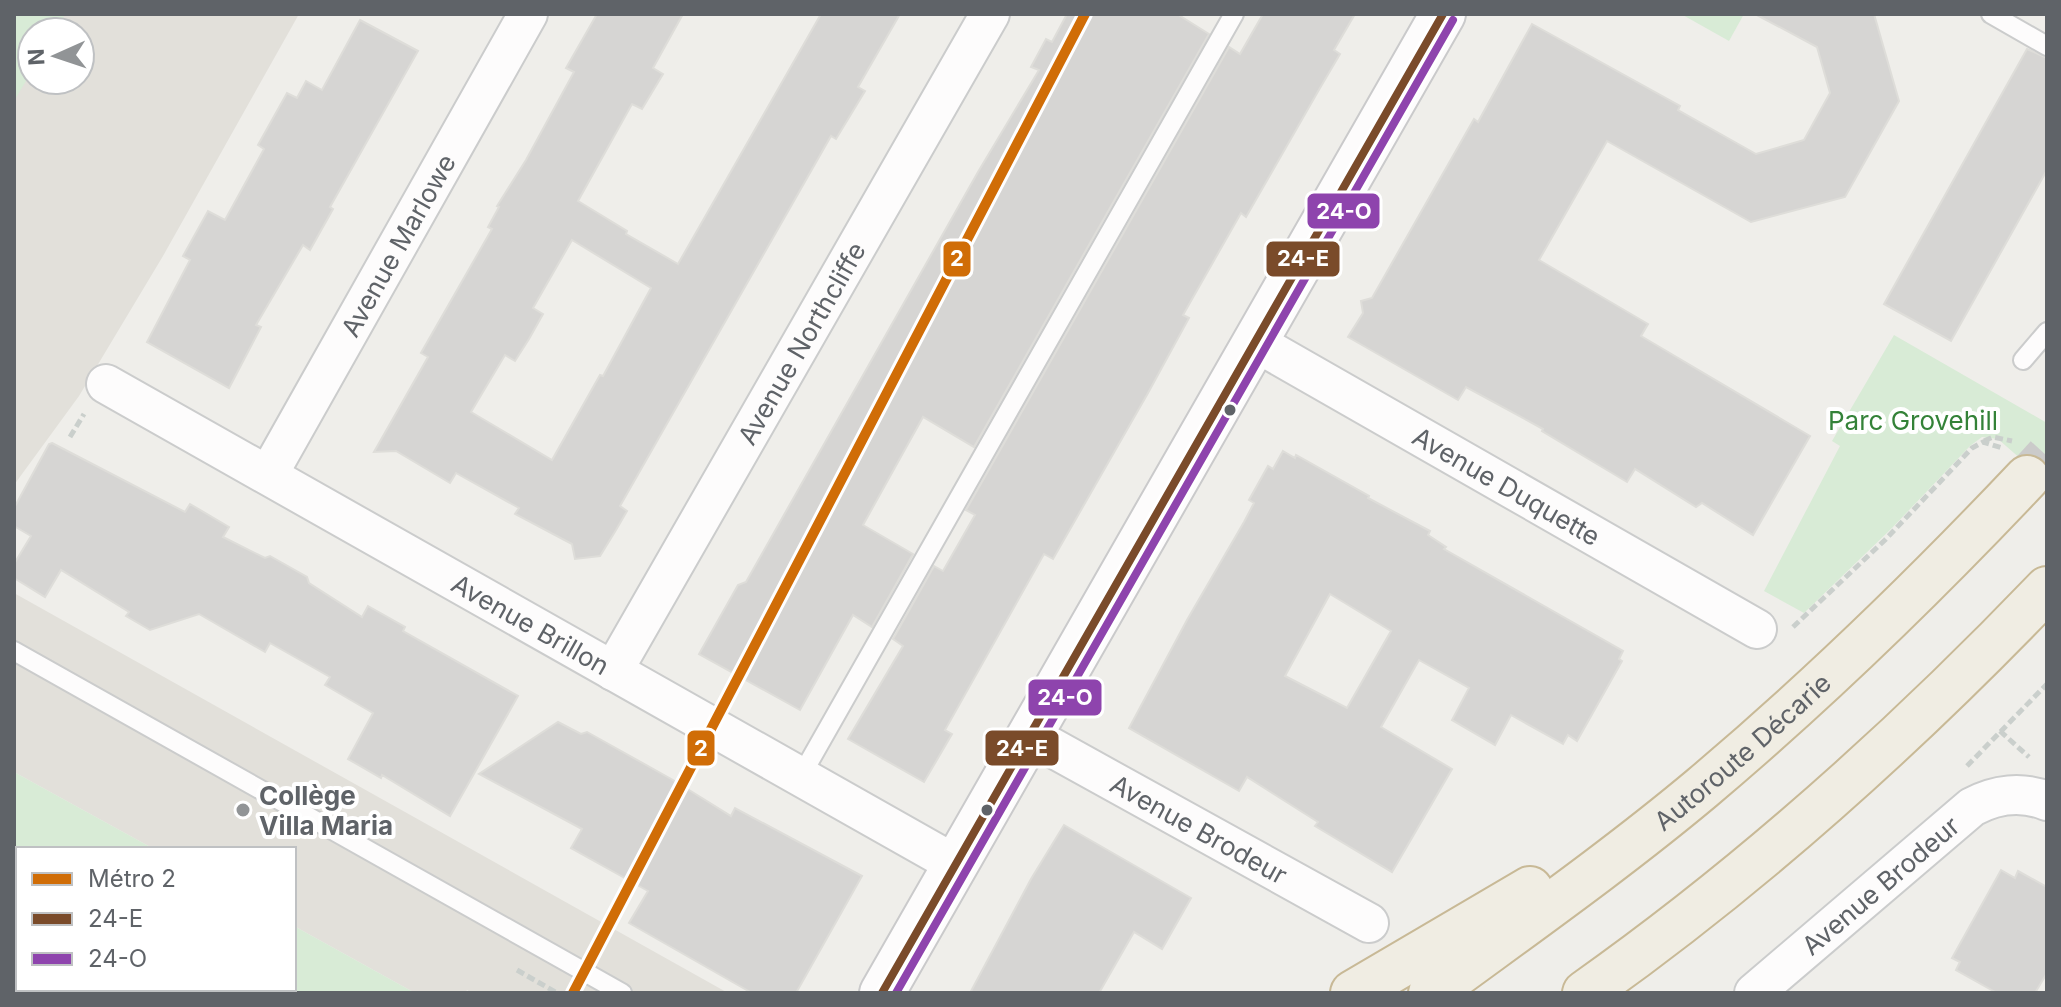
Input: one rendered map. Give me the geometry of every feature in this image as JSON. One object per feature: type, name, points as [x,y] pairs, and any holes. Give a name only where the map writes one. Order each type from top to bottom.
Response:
[{"type":"highway","name":"Autoroute Décarie","points":[[1431,993],[1701,789],[1843,664],[1955,554],[2020,467]]},
{"type":"highway","points":[[1585,993],[1788,835],[1935,700],[2047,589]]},
{"type":"highway","points":[[1353,993],[1701,789]]},
{"type":"main road","points":[[882,993],[1443,14]]},
{"type":"street","name":"Avenue Marlowe","points":[[268,475],[528,14]]},
{"type":"street","name":"Avenue Northcliffe","points":[[613,671],[990,14]]},
{"type":"street","name":"Avenue Duquette","points":[[1255,342],[1771,632]]},
{"type":"street","name":"Avenue Brillon","points":[[98,394],[268,475],[955,864]]},
{"type":"street","name":"Avenue Brodeur","points":[[1031,736],[1369,923]]},
{"type":"street","name":"Avenue Brodeur","points":[[1754,993],[1972,807],[2031,786]]},
{"type":"lane","points":[[801,776],[1234,14]]},
{"type":"lane","points":[[1991,14],[2047,46]]},
{"type":"lane","points":[[2023,360],[2047,332]]},
{"type":"lane","points":[[14,651],[622,993]]},
{"type":"path","points":[[70,437],[98,394]]},
{"type":"path","points":[[1771,632],[1885,540],[1972,448],[1983,442],[1992,443],[2001,447],[2020,467]]},
{"type":"path","points":[[1963,771],[2047,684]]},
{"type":"path","points":[[2000,731],[2029,756],[2031,786]]},
{"type":"shaded area","points":[[14,14],[299,14],[163,256],[79,396],[14,485]]},
{"type":"shaded area","name":"Collège Villa Maria","points":[[14,593],[728,993],[472,993],[467,990],[465,993],[415,993],[296,927],[296,847],[150,847],[14,772]]},
{"type":"green space","points":[[14,14],[65,14],[16,16],[17,96],[14,101]]},
{"type":"green space","points":[[1681,14],[1744,14],[1729,41]]},
{"type":"green space","name":"Parc Grovehill","points":[[1894,335],[2047,423],[2047,482],[1998,439],[1982,437],[1804,613],[1764,591],[1840,446],[1832,441]]},
{"type":"green space","points":[[14,772],[150,847],[16,847],[16,952]]},
{"type":"green space","points":[[296,927],[415,993],[86,991],[296,991]]},
{"type":"building","points":[[597,14],[683,14],[653,68],[663,74],[642,109],[632,104],[578,201],[678,264],[821,14],[900,14],[858,87],[865,91],[836,139],[831,136],[620,506],[627,511],[616,530],[600,556],[575,559],[572,544],[515,514],[519,508],[456,473],[450,483],[396,451],[374,452],[428,357],[421,353],[492,229],[488,227],[497,206],[574,72],[566,68]],"holes":[[[572,240],[651,288],[552,460],[471,412],[505,355],[515,361],[529,339],[543,314],[533,308]]]},
{"type":"building","points":[[1067,14],[1177,14],[1209,34],[974,447],[923,417],[863,525],[913,554],[872,627],[853,615],[800,710],[699,654],[738,585],[746,582],[1039,70],[1031,67],[1046,39],[1052,42]]},
{"type":"building","points":[[1263,14],[1355,14],[1334,50],[1340,54],[1246,217],[1241,213],[1183,315],[1189,318],[1053,559],[1044,554],[945,730],[952,734],[924,782],[848,739],[903,646],[893,639],[934,566],[943,571],[975,515],[966,510],[1229,47],[1240,54]]},
{"type":"building","points":[[1755,14],[1874,14],[1899,101],[1845,197],[1751,222],[1607,141],[1539,260],[1648,324],[1641,336],[1810,436],[1753,535],[1702,503],[1696,507],[1635,469],[1627,482],[1543,429],[1466,387],[1458,400],[1348,337],[1363,313],[1361,301],[1372,298],[1474,119],[1478,122],[1532,24],[1680,106],[1678,110],[1756,154],[1804,140],[1830,93],[1817,47]]},
{"type":"building","points":[[360,20],[418,51],[330,207],[333,209],[310,250],[303,245],[256,325],[261,327],[229,388],[147,342],[190,260],[183,256],[208,211],[225,220],[264,149],[258,145],[287,93],[297,98],[306,81],[322,90]]},
{"type":"building","points":[[2027,49],[2047,58],[2047,170],[1951,341],[1884,304]]},
{"type":"building","points":[[52,443],[185,512],[190,504],[229,527],[223,537],[265,558],[270,556],[307,577],[309,583],[362,617],[368,606],[405,627],[403,631],[518,696],[450,816],[382,775],[381,778],[348,759],[373,713],[325,685],[330,677],[270,643],[265,652],[199,614],[150,630],[126,616],[129,612],[61,570],[45,597],[14,578],[14,564],[31,536],[14,526],[14,508]]},
{"type":"building","points":[[1283,451],[1295,458],[1296,455],[1430,531],[1428,535],[1446,547],[1444,549],[1623,651],[1619,659],[1622,661],[1577,741],[1568,735],[1563,744],[1511,715],[1495,745],[1452,720],[1469,688],[1419,660],[1381,727],[1452,769],[1392,872],[1315,826],[1318,822],[1247,777],[1239,791],[1129,728],[1254,503],[1249,500],[1268,466],[1273,469]],"holes":[[[1330,594],[1391,631],[1347,708],[1285,676]]]},
{"type":"building","points":[[558,722],[581,734],[587,732],[731,816],[735,808],[862,876],[796,993],[752,993],[629,923],[648,891],[571,848],[582,829],[479,774]]},
{"type":"building","points":[[1064,825],[1191,898],[1162,949],[1134,932],[1099,993],[970,993],[1031,879]]},
{"type":"building","points":[[2001,870],[2015,878],[2018,871],[2047,887],[2047,973],[2035,993],[1997,993],[1956,970],[1960,962],[1952,958]]},
{"type":"tunnel","points":[[2027,478],[2047,456]]},
{"type":"metro line","name":"2","points":[[573,993],[1085,14]]},
{"type":"transit line","name":"24-E","points":[[882,993],[1443,14]]},
{"type":"transit line","name":"24-O","points":[[896,993],[1453,20]]},
{"type":"place","name":"Collège Villa Maria","points":[[243,810]]}]
